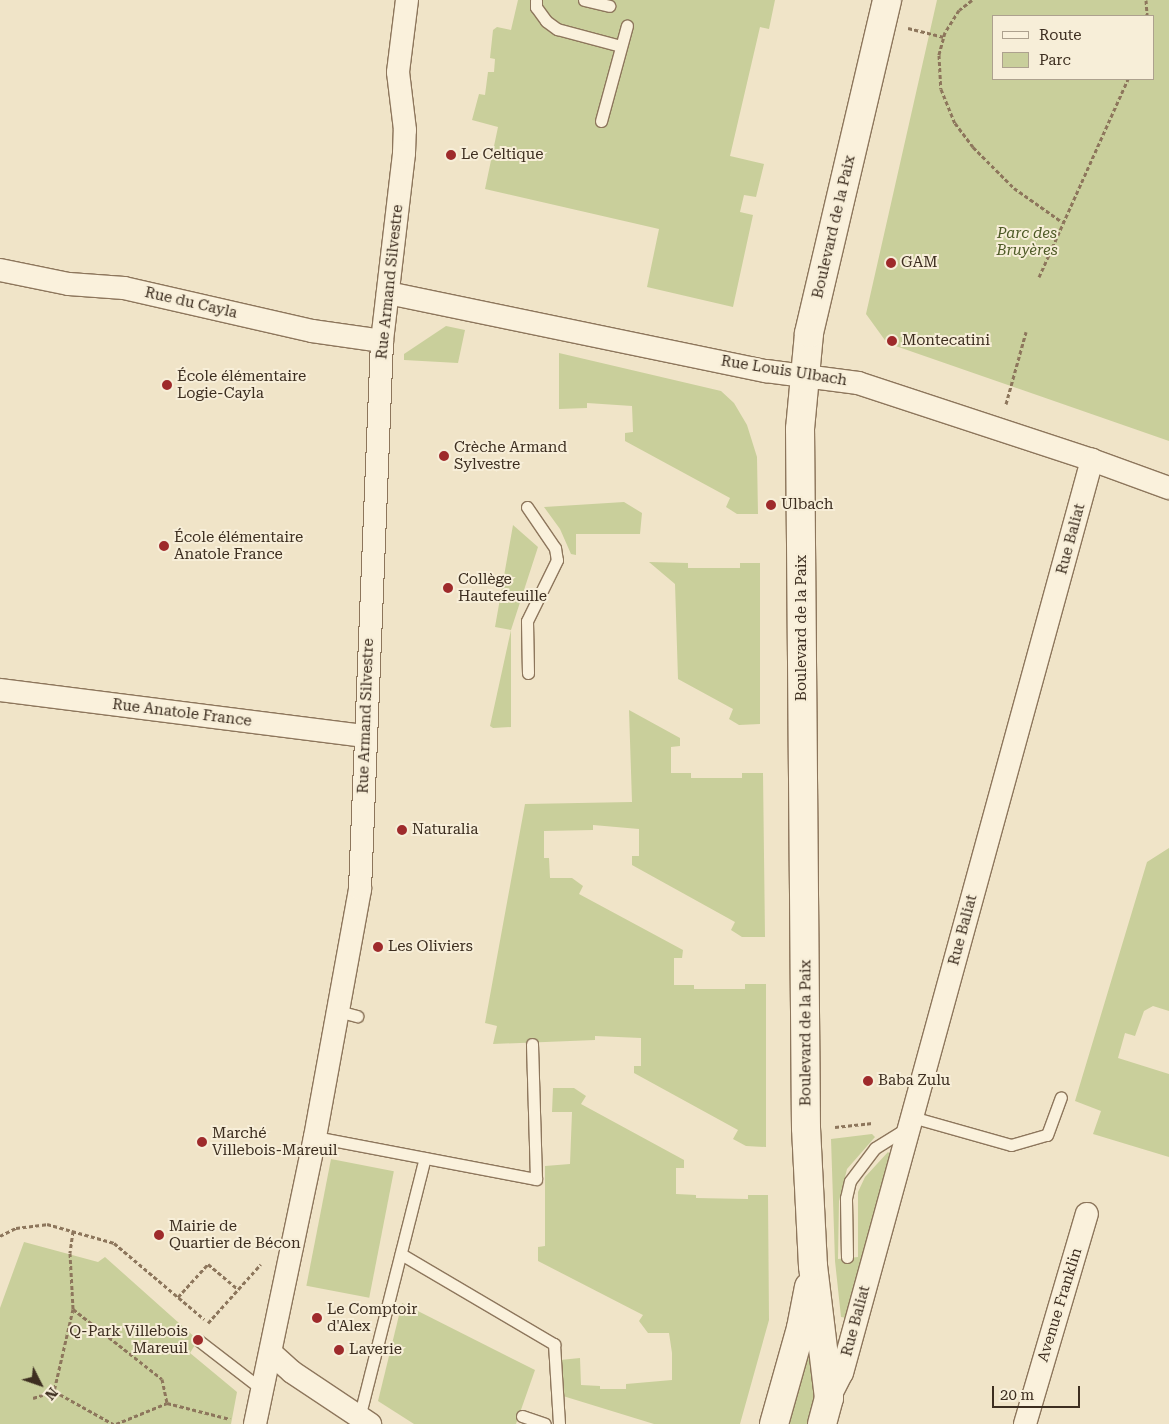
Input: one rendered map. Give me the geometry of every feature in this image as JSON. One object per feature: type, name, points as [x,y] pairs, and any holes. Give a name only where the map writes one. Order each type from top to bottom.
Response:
[{"type":"street","name":"Rue Armand Silvestre","points":[[256,1419],[315,1137],[347,1013],[360,889],[364,736],[382,340],[404,153],[405,130],[398,72],[407,0]]},
{"type":"street","name":"Boulevard de la Paix","points":[[826,1411],[813,1266],[806,1128],[800,439],[809,333],[885,10]]},
{"type":"street","name":"Rue du Cayla","points":[[0,270],[69,284],[124,288],[312,332],[382,340]]},
{"type":"street","name":"Rue Louis Ulbach","points":[[388,293],[766,371],[858,383],[999,428],[1169,488]]},
{"type":"street","name":"Rue Baliat","points":[[826,1411],[842,1373],[1092,460]]},
{"type":"street","name":"Rue Anatole France","points":[[0,690],[364,736]]},
{"type":"street","name":"Avenue Franklin","points":[[1024,1424],[1087,1214]]},
{"type":"street","name":"Boulevard de la Paix","points":[[774,1424],[801,1328],[813,1266]]},
{"type":"street","points":[[271,1354],[365,1421]]},
{"type":"lane","points":[[536,0],[536,7],[546,22],[557,29],[621,46]]},
{"type":"lane","points":[[584,0],[609,6]]},
{"type":"lane","points":[[601,121],[627,25]]},
{"type":"lane","points":[[527,507],[555,548],[557,560],[527,621],[528,673]]},
{"type":"lane","points":[[315,1137],[536,1179],[532,1044]]},
{"type":"lane","points":[[847,1257],[846,1198],[850,1181],[875,1148],[911,1122],[1011,1145],[1047,1135],[1061,1097]]},
{"type":"lane","points":[[365,1421],[425,1158]]},
{"type":"lane","points":[[402,1254],[554,1344],[560,1424]]},
{"type":"lane","points":[[198,1340],[263,1390]]},
{"type":"lane","points":[[522,1416],[545,1424]]},
{"type":"path","points":[[972,0],[959,10],[944,38],[939,54],[941,89],[955,123],[973,147],[1014,188],[1062,222]]},
{"type":"path","points":[[1146,0],[1147,15]]},
{"type":"path","points":[[885,10],[944,38]]},
{"type":"path","points":[[1039,277],[1062,222],[1128,80]]},
{"type":"path","points":[[999,428],[1026,332]]},
{"type":"path","points":[[806,1128],[870,1124],[878,1119]]},
{"type":"path","points":[[0,1236],[16,1228],[47,1224],[114,1243],[215,1329]]},
{"type":"path","points":[[54,1390],[73,1309],[70,1253],[73,1231]]},
{"type":"path","points":[[208,1323],[265,1260]]},
{"type":"path","points":[[178,1298],[208,1264],[238,1290]]},
{"type":"path","points":[[73,1309],[162,1379],[167,1404]]},
{"type":"path","points":[[33,1398],[54,1390],[115,1424],[167,1404],[232,1419],[256,1419]]},
{"type":"green space","points":[[518,0],[775,0],[769,29],[760,27],[730,156],[764,164],[756,197],[744,195],[740,212],[753,215],[733,307],[647,287],[659,229],[485,189],[498,127],[472,120],[479,94],[485,95],[488,72],[494,72],[495,59],[490,58],[493,30],[497,27],[511,30]]},
{"type":"green space","name":"Parc des Bruyères","points":[[937,0],[1169,0],[1169,441],[887,343],[866,314]]},
{"type":"green space","points":[[446,326],[465,330],[458,363],[404,360],[404,354]]},
{"type":"green space","points":[[559,353],[721,391],[734,403],[747,425],[757,457],[758,514],[737,514],[726,507],[730,498],[625,441],[625,433],[633,432],[632,406],[587,403],[587,408],[559,409]]},
{"type":"green space","points":[[624,502],[642,513],[640,534],[576,534],[576,555],[571,554],[560,529],[544,507]]},
{"type":"green space","points":[[513,525],[538,547],[511,630],[495,627]]},
{"type":"green space","points":[[649,562],[688,563],[688,568],[740,568],[740,563],[760,563],[760,724],[739,725],[729,719],[733,709],[678,679],[675,584]]},
{"type":"green space","points":[[511,630],[511,727],[493,728],[490,726]]},
{"type":"green space","points":[[629,710],[680,738],[680,746],[671,747],[671,773],[691,773],[691,778],[742,778],[742,773],[763,773],[765,937],[742,937],[731,930],[735,922],[632,865],[632,856],[639,856],[639,829],[593,825],[593,830],[544,831],[544,858],[549,858],[550,878],[572,878],[583,886],[579,894],[683,950],[682,958],[674,958],[674,985],[694,985],[694,989],[745,989],[745,984],[766,984],[766,1147],[746,1146],[733,1139],[738,1130],[634,1073],[634,1066],[641,1066],[641,1038],[595,1036],[595,1040],[493,1044],[497,1026],[485,1023],[525,804],[632,802]]},
{"type":"green space","points":[[1169,848],[1169,1011],[1153,1006],[1144,1011],[1135,1036],[1125,1033],[1118,1058],[1169,1074],[1169,1157],[1093,1134],[1101,1111],[1075,1101],[1147,862]]},
{"type":"green space","points":[[553,1088],[574,1088],[586,1096],[581,1104],[684,1160],[684,1168],[676,1168],[676,1194],[696,1195],[696,1198],[748,1199],[748,1195],[768,1195],[769,1320],[740,1424],[654,1424],[563,1396],[560,1360],[580,1358],[581,1385],[600,1386],[600,1389],[626,1389],[626,1384],[672,1380],[672,1353],[669,1333],[648,1333],[639,1321],[643,1315],[538,1261],[538,1247],[545,1246],[545,1166],[570,1164],[572,1112],[552,1112]]},
{"type":"green space","points":[[872,1134],[875,1137],[847,1169],[839,1201],[838,1259],[858,1257],[858,1192],[865,1177],[888,1152],[892,1156],[848,1318],[841,1317],[835,1261],[831,1139]]},
{"type":"green space","points":[[331,1159],[394,1171],[369,1298],[306,1286]]},
{"type":"green space","points":[[24,1242],[98,1262],[105,1257],[198,1340],[190,1353],[237,1392],[231,1424],[0,1424],[0,1308]]},
{"type":"green space","points":[[402,1303],[535,1370],[516,1424],[414,1424],[378,1401]]},
{"type":"green space","points":[[810,1349],[816,1395],[809,1424],[788,1424]]},
{"type":"place","name":"Le Celtique","points":[[451,155]]},
{"type":"place","name":"GAM","points":[[891,263]]},
{"type":"place","name":"Montecatini","points":[[892,341]]},
{"type":"place","name":"École élémentaire Logie-Cayla","points":[[167,385]]},
{"type":"place","name":"Crèche Armand Sylvestre","points":[[444,456]]},
{"type":"place","name":"Ulbach","points":[[771,505]]},
{"type":"place","name":"École élémentaire Anatole France","points":[[164,546]]},
{"type":"place","name":"Collège Hautefeuille","points":[[448,588]]},
{"type":"place","name":"Naturalia","points":[[402,830]]},
{"type":"place","name":"Les Oliviers","points":[[378,947]]},
{"type":"place","name":"Baba Zulu","points":[[868,1081]]},
{"type":"place","name":"Marché Villebois-Mareuil","points":[[202,1142]]},
{"type":"place","name":"Mairie de Quartier de Bécon","points":[[159,1235]]},
{"type":"place","name":"Le Comptoir d'Alex","points":[[317,1318]]},
{"type":"place","name":"Q-Park Villebois Mareuil","points":[[198,1340]]},
{"type":"place","name":"Laverie","points":[[339,1350]]}]
